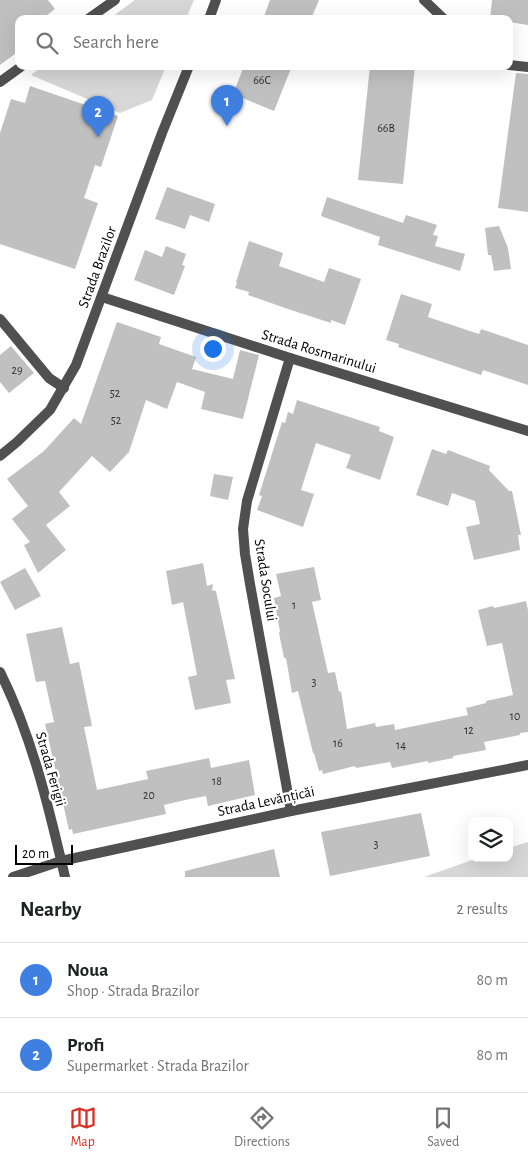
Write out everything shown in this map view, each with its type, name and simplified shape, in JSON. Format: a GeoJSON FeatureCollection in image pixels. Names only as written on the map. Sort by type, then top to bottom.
{"type":"FeatureCollection","features":[{"type":"Feature","properties":{"kind":"street"},"geometry":{"type":"LineString","coordinates":[[94,15],[115,0]]}},
{"type":"Feature","properties":{"kind":"street"},"geometry":{"type":"LineString","coordinates":[[210,15],[216,0]]}},
{"type":"Feature","properties":{"kind":"street"},"geometry":{"type":"LineString","coordinates":[[424,0],[440,15]]}},
{"type":"Feature","properties":{"kind":"street"},"geometry":{"type":"LineString","coordinates":[[513,65],[528,67]]}},
{"type":"Feature","properties":{"kind":"street"},"geometry":{"type":"LineString","coordinates":[[0,82],[16,70]]}},
{"type":"Feature","properties":{"kind":"street","name":"Strada Brazilor"},"geometry":{"type":"LineString","coordinates":[[0,456],[36,425],[50,410],[64,388],[86,343],[162,133],[187,70]]}},
{"type":"Feature","properties":{"kind":"street","name":"Strada Rosmarinului"},"geometry":{"type":"LineString","coordinates":[[102,297],[290,358],[528,431]]}},
{"type":"Feature","properties":{"kind":"street"},"geometry":{"type":"LineString","coordinates":[[0,319],[49,378],[64,388]]}},
{"type":"Feature","properties":{"kind":"street","name":"Strada Socului"},"geometry":{"type":"LineString","coordinates":[[290,358],[247,501],[244,529],[245,554],[250,584],[291,811]]}},
{"type":"Feature","properties":{"kind":"street","name":"Strada Ferigii"},"geometry":{"type":"LineString","coordinates":[[0,672],[9,689],[32,748],[65,877]]}},
{"type":"Feature","properties":{"kind":"street","name":"Strada Levănțicăi"},"geometry":{"type":"LineString","coordinates":[[13,877],[61,860],[291,811],[528,765]]}},
{"type":"Feature","properties":{"kind":"shaded area"},"geometry":{"type":"Polygon","coordinates":[[[135,0],[194,0],[188,15],[114,15],[135,0]]]}},
{"type":"Feature","properties":{"kind":"shaded area"},"geometry":{"type":"Polygon","coordinates":[[[38,70],[164,70],[152,100],[120,113],[31,75],[38,70]]]}},
{"type":"Feature","properties":{"kind":"shaded area"},"geometry":{"type":"Polygon","coordinates":[[[528,842],[528,877],[424,877],[468,862],[513,862],[513,847],[528,842]]]}},
{"type":"Feature","properties":{"kind":"building"},"geometry":{"type":"Polygon","coordinates":[[[0,0],[48,0],[55,9],[47,15],[15,15],[15,54],[0,65],[0,0]]]}},
{"type":"Feature","properties":{"kind":"building"},"geometry":{"type":"Polygon","coordinates":[[[270,0],[319,0],[313,15],[264,15],[270,0]]]}},
{"type":"Feature","properties":{"kind":"building"},"geometry":{"type":"Polygon","coordinates":[[[492,0],[528,0],[528,25],[513,23],[513,15],[490,15],[492,0]]]}},
{"type":"Feature","properties":{"kind":"building"},"geometry":{"type":"Polygon","coordinates":[[[242,70],[290,70],[274,111],[233,94],[242,70]]]}},
{"type":"Feature","properties":{"kind":"building"},"geometry":{"type":"Polygon","coordinates":[[[370,70],[415,70],[403,184],[358,180],[370,70]]]}},
{"type":"Feature","properties":{"kind":"building"},"geometry":{"type":"Polygon","coordinates":[[[516,73],[528,74],[528,212],[498,208],[516,73]]]}},
{"type":"Feature","properties":{"kind":"building"},"geometry":{"type":"Polygon","coordinates":[[[30,86],[118,116],[101,167],[95,165],[84,198],[98,203],[75,269],[0,244],[0,133],[11,99],[25,103],[30,86]]]}},
{"type":"Feature","properties":{"kind":"building"},"geometry":{"type":"Polygon","coordinates":[[[167,187],[215,204],[209,222],[190,215],[185,229],[155,219],[167,187]]]}},
{"type":"Feature","properties":{"kind":"building"},"geometry":{"type":"Polygon","coordinates":[[[327,197],[403,223],[406,215],[437,225],[433,235],[438,236],[435,246],[465,254],[460,271],[378,245],[380,237],[321,216],[327,197]]]}},
{"type":"Feature","properties":{"kind":"building"},"geometry":{"type":"Polygon","coordinates":[[[499,226],[508,248],[511,269],[494,271],[491,255],[488,255],[485,228],[499,226]]]}},
{"type":"Feature","properties":{"kind":"building"},"geometry":{"type":"Polygon","coordinates":[[[249,241],[283,253],[279,266],[324,282],[329,268],[361,279],[345,325],[331,320],[331,323],[288,309],[248,295],[249,292],[235,288],[249,241]]]}},
{"type":"Feature","properties":{"kind":"building"},"geometry":{"type":"Polygon","coordinates":[[[166,246],[186,254],[182,265],[185,266],[174,295],[134,280],[145,250],[162,257],[166,246]]]}},
{"type":"Feature","properties":{"kind":"building"},"geometry":{"type":"Polygon","coordinates":[[[401,294],[432,304],[428,317],[479,334],[481,329],[528,345],[528,385],[483,370],[481,375],[398,347],[399,344],[386,340],[401,294]]]}},
{"type":"Feature","properties":{"kind":"building"},"geometry":{"type":"Polygon","coordinates":[[[117,322],[161,337],[159,344],[196,357],[192,369],[233,379],[240,350],[259,355],[243,419],[201,409],[205,392],[177,382],[167,409],[146,400],[129,452],[110,472],[92,456],[59,492],[70,506],[46,525],[66,550],[38,573],[24,545],[30,542],[12,519],[28,506],[7,479],[44,451],[74,418],[81,424],[117,322]]]}},
{"type":"Feature","properties":{"kind":"building"},"geometry":{"type":"Polygon","coordinates":[[[11,346],[34,373],[9,393],[0,382],[0,355],[11,346]]]}},
{"type":"Feature","properties":{"kind":"building"},"geometry":{"type":"Polygon","coordinates":[[[297,400],[380,427],[379,431],[394,437],[380,480],[346,468],[351,455],[316,443],[301,490],[314,494],[303,527],[257,510],[262,496],[259,495],[282,422],[285,423],[288,412],[293,414],[297,400]]]}},
{"type":"Feature","properties":{"kind":"building"},"geometry":{"type":"Polygon","coordinates":[[[432,449],[446,454],[448,450],[490,466],[489,470],[509,491],[512,491],[521,535],[518,535],[520,550],[474,560],[466,527],[480,524],[475,501],[452,493],[448,506],[416,495],[432,449]]]}},
{"type":"Feature","properties":{"kind":"building"},"geometry":{"type":"Polygon","coordinates":[[[214,474],[233,477],[228,500],[210,496],[214,474]]]}},
{"type":"Feature","properties":{"kind":"building"},"geometry":{"type":"Polygon","coordinates":[[[203,563],[207,586],[213,584],[212,590],[216,591],[235,679],[226,680],[231,703],[195,710],[188,677],[197,675],[183,602],[172,605],[166,571],[203,563]]]}},
{"type":"Feature","properties":{"kind":"building"},"geometry":{"type":"Polygon","coordinates":[[[314,567],[321,600],[312,602],[328,673],[335,672],[339,692],[341,691],[347,729],[375,723],[376,727],[394,724],[395,730],[468,715],[466,708],[513,695],[502,643],[487,646],[478,610],[526,601],[528,610],[528,732],[484,742],[486,750],[428,763],[428,761],[392,768],[390,762],[356,768],[355,766],[323,774],[322,770],[319,771],[298,691],[292,693],[286,658],[284,658],[279,633],[274,598],[281,596],[276,574],[314,567]]]}},
{"type":"Feature","properties":{"kind":"building"},"geometry":{"type":"Polygon","coordinates":[[[25,568],[41,596],[15,610],[0,582],[25,568]]]}},
{"type":"Feature","properties":{"kind":"building"},"geometry":{"type":"Polygon","coordinates":[[[62,627],[70,664],[79,662],[92,726],[84,727],[97,790],[148,779],[146,771],[209,758],[211,768],[249,760],[255,795],[208,806],[206,796],[185,800],[164,805],[166,814],[73,834],[72,829],[69,830],[45,724],[54,722],[45,681],[36,682],[26,634],[62,627]]]}},
{"type":"Feature","properties":{"kind":"building"},"geometry":{"type":"Polygon","coordinates":[[[421,813],[430,856],[330,876],[321,832],[421,813]]]}},
{"type":"Feature","properties":{"kind":"building"},"geometry":{"type":"Polygon","coordinates":[[[274,849],[280,877],[185,877],[185,871],[274,849]]]}},
{"type":"Feature","properties":{"kind":"place","name":"Noua"},"geometry":{"type":"Point","coordinates":[227,126]}},
{"type":"Feature","properties":{"kind":"place","name":"Profi"},"geometry":{"type":"Point","coordinates":[98,137]}}]}
